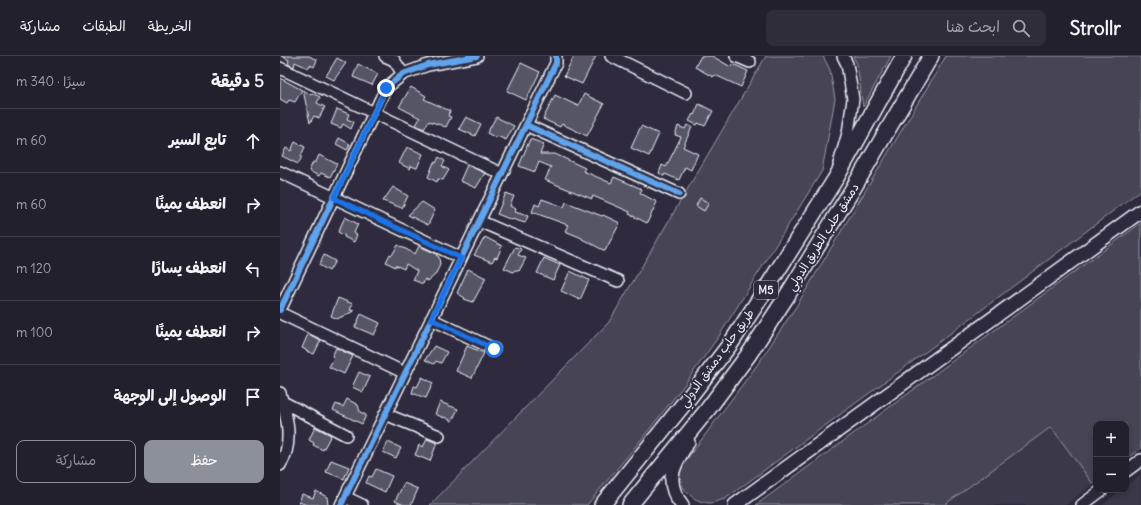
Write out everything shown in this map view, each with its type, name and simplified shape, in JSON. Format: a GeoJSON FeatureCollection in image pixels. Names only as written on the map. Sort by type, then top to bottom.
{"type":"FeatureCollection","features":[{"type":"Feature","properties":{"kind":"highway","name":"طريق حلب دمشق الدولي"},"geometry":{"type":"LineString","coordinates":[[602,505],[731,343],[836,178],[904,56]]}},
{"type":"Feature","properties":{"kind":"highway","name":"دمشق حلب الطريق الدولي"},"geometry":{"type":"LineString","coordinates":[[630,505],[708,409],[749,354],[785,299],[854,187],[931,56]]}},
{"type":"Feature","properties":{"kind":"main road"},"geometry":{"type":"LineString","coordinates":[[735,505],[1141,211]]}},
{"type":"Feature","properties":{"kind":"main road"},"geometry":{"type":"LineString","coordinates":[[682,505],[674,493],[672,486],[672,475],[675,463],[708,409]]}},
{"type":"Feature","properties":{"kind":"street"},"geometry":{"type":"LineString","coordinates":[[385,56],[394,60],[403,74]]}},
{"type":"Feature","properties":{"kind":"street"},"geometry":{"type":"LineString","coordinates":[[280,310],[386,88],[403,74],[428,64],[477,56]]}},
{"type":"Feature","properties":{"kind":"street"},"geometry":{"type":"LineString","coordinates":[[362,505],[343,501],[556,63],[556,56]]}},
{"type":"Feature","properties":{"kind":"street"},"geometry":{"type":"LineString","coordinates":[[610,56],[686,93]]}},
{"type":"Feature","properties":{"kind":"street"},"geometry":{"type":"LineString","coordinates":[[736,56],[750,62]]}},
{"type":"Feature","properties":{"kind":"street"},"geometry":{"type":"LineString","coordinates":[[836,178],[848,132],[853,99],[847,64],[843,56]]}},
{"type":"Feature","properties":{"kind":"street"},"geometry":{"type":"LineString","coordinates":[[280,68],[502,174]]}},
{"type":"Feature","properties":{"kind":"street"},"geometry":{"type":"LineString","coordinates":[[526,125],[680,194]]}},
{"type":"Feature","properties":{"kind":"street"},"geometry":{"type":"LineString","coordinates":[[280,172],[461,258]]}},
{"type":"Feature","properties":{"kind":"street"},"geometry":{"type":"LineString","coordinates":[[479,221],[618,281]]}},
{"type":"Feature","properties":{"kind":"street"},"geometry":{"type":"LineString","coordinates":[[280,314],[405,373]]}},
{"type":"Feature","properties":{"kind":"street"},"geometry":{"type":"LineString","coordinates":[[431,319],[494,349]]}},
{"type":"Feature","properties":{"kind":"street"},"geometry":{"type":"LineString","coordinates":[[281,397],[346,435]]}},
{"type":"Feature","properties":{"kind":"street"},"geometry":{"type":"LineString","coordinates":[[280,465],[284,460],[288,446],[288,427],[281,397]]}},
{"type":"Feature","properties":{"kind":"street"},"geometry":{"type":"LineString","coordinates":[[385,414],[439,436]]}},
{"type":"Feature","properties":{"kind":"street"},"geometry":{"type":"LineString","coordinates":[[1129,469],[1141,460]]}},
{"type":"Feature","properties":{"kind":"street"},"geometry":{"type":"LineString","coordinates":[[1082,505],[1098,493]]}},
{"type":"Feature","properties":{"kind":"shaded area"},"geometry":{"type":"Polygon","coordinates":[[[766,56],[823,56],[830,70],[835,99],[822,171],[719,336],[682,388],[587,505],[430,505],[609,322],[766,56]]]}},
{"type":"Feature","properties":{"kind":"shaded area"},"geometry":{"type":"Polygon","coordinates":[[[853,56],[891,56],[863,107],[857,64],[853,56]]]}},
{"type":"Feature","properties":{"kind":"shaded area"},"geometry":{"type":"Polygon","coordinates":[[[946,56],[1141,56],[1141,190],[935,345],[725,499],[713,503],[697,500],[686,492],[683,486],[680,474],[681,467],[760,361],[797,305],[946,56]]]}},
{"type":"Feature","properties":{"kind":"shaded area"},"geometry":{"type":"Polygon","coordinates":[[[1141,223],[1141,448],[1129,457],[1129,421],[1093,421],[1093,484],[1051,427],[944,505],[756,505],[1141,223]]]}},
{"type":"Feature","properties":{"kind":"shaded area"},"geometry":{"type":"Polygon","coordinates":[[[1051,427],[1093,484],[1066,505],[944,505],[1051,427]]]}},
{"type":"Feature","properties":{"kind":"shaded area"},"geometry":{"type":"Polygon","coordinates":[[[1141,475],[1141,505],[1102,505],[1117,493],[1129,493],[1129,484],[1141,475]]]}},
{"type":"Feature","properties":{"kind":"building"},"geometry":{"type":"Polygon","coordinates":[[[281,56],[309,56],[317,60],[314,67],[310,65],[308,68],[295,62],[294,67],[288,64],[289,60],[281,56]]]}},
{"type":"Feature","properties":{"kind":"building"},"geometry":{"type":"Polygon","coordinates":[[[574,56],[596,56],[582,84],[564,76],[574,56]]]}},
{"type":"Feature","properties":{"kind":"building"},"geometry":{"type":"Polygon","coordinates":[[[701,56],[712,56],[731,67],[733,64],[748,71],[741,87],[715,75],[713,77],[695,67],[701,56]]]}},
{"type":"Feature","properties":{"kind":"building"},"geometry":{"type":"Polygon","coordinates":[[[337,58],[346,63],[334,80],[326,76],[337,58]]]}},
{"type":"Feature","properties":{"kind":"building"},"geometry":{"type":"Polygon","coordinates":[[[521,63],[540,72],[526,100],[507,91],[521,63]]]}},
{"type":"Feature","properties":{"kind":"building"},"geometry":{"type":"Polygon","coordinates":[[[358,64],[378,74],[372,85],[353,77],[358,64]]]}},
{"type":"Feature","properties":{"kind":"building"},"geometry":{"type":"Polygon","coordinates":[[[280,78],[302,90],[295,102],[289,100],[287,103],[280,99],[280,78]]]}},
{"type":"Feature","properties":{"kind":"building"},"geometry":{"type":"Polygon","coordinates":[[[411,87],[426,96],[424,99],[450,111],[448,116],[451,117],[446,127],[429,121],[424,129],[416,125],[420,118],[399,107],[411,87]]]}},
{"type":"Feature","properties":{"kind":"building"},"geometry":{"type":"Polygon","coordinates":[[[303,90],[311,95],[312,93],[320,97],[317,103],[325,107],[319,118],[314,116],[310,123],[303,90]]]}},
{"type":"Feature","properties":{"kind":"building"},"geometry":{"type":"Polygon","coordinates":[[[584,94],[604,104],[587,136],[562,124],[560,127],[543,119],[555,95],[578,106],[584,94]]]}},
{"type":"Feature","properties":{"kind":"building"},"geometry":{"type":"Polygon","coordinates":[[[699,104],[713,111],[705,126],[698,123],[697,125],[689,121],[693,114],[694,115],[699,104]]]}},
{"type":"Feature","properties":{"kind":"building"},"geometry":{"type":"Polygon","coordinates":[[[337,109],[349,114],[347,119],[354,122],[351,129],[343,124],[341,128],[331,124],[337,109]]]}},
{"type":"Feature","properties":{"kind":"building"},"geometry":{"type":"Polygon","coordinates":[[[466,117],[481,124],[475,136],[459,129],[466,117]]]}},
{"type":"Feature","properties":{"kind":"building"},"geometry":{"type":"Polygon","coordinates":[[[496,117],[514,126],[506,140],[497,136],[496,138],[487,133],[496,117]]]}},
{"type":"Feature","properties":{"kind":"building"},"geometry":{"type":"Polygon","coordinates":[[[687,125],[692,127],[683,147],[698,154],[691,170],[685,167],[679,180],[665,174],[664,176],[659,173],[662,165],[666,167],[681,137],[675,135],[678,126],[685,129],[687,125]]]}},
{"type":"Feature","properties":{"kind":"building"},"geometry":{"type":"Polygon","coordinates":[[[641,126],[659,134],[649,156],[631,148],[641,126]]]}},
{"type":"Feature","properties":{"kind":"building"},"geometry":{"type":"Polygon","coordinates":[[[339,138],[350,144],[347,150],[336,144],[339,138]]]}},
{"type":"Feature","properties":{"kind":"building"},"geometry":{"type":"Polygon","coordinates":[[[530,139],[544,144],[540,154],[555,154],[585,168],[583,171],[611,183],[614,177],[642,189],[640,193],[657,202],[647,223],[629,214],[630,212],[593,196],[592,199],[545,180],[551,167],[539,162],[535,172],[519,166],[530,139]]]}},
{"type":"Feature","properties":{"kind":"building"},"geometry":{"type":"Polygon","coordinates":[[[295,142],[305,147],[298,164],[282,156],[286,148],[291,151],[295,142]]]}},
{"type":"Feature","properties":{"kind":"building"},"geometry":{"type":"Polygon","coordinates":[[[407,147],[423,154],[417,168],[411,166],[410,169],[399,163],[407,147]]]}},
{"type":"Feature","properties":{"kind":"building"},"geometry":{"type":"Polygon","coordinates":[[[319,155],[337,164],[330,177],[321,173],[319,176],[309,171],[313,162],[316,162],[319,155]]]}},
{"type":"Feature","properties":{"kind":"building"},"geometry":{"type":"Polygon","coordinates":[[[439,157],[445,161],[442,166],[449,170],[443,180],[438,179],[437,182],[428,177],[434,162],[436,163],[439,157]]]}},
{"type":"Feature","properties":{"kind":"building"},"geometry":{"type":"Polygon","coordinates":[[[467,165],[485,173],[476,188],[460,181],[467,165]]]}},
{"type":"Feature","properties":{"kind":"building"},"geometry":{"type":"Polygon","coordinates":[[[393,187],[408,196],[402,208],[383,201],[393,187]]]}},
{"type":"Feature","properties":{"kind":"building"},"geometry":{"type":"Polygon","coordinates":[[[506,193],[514,196],[510,206],[516,209],[515,212],[528,216],[525,223],[497,214],[506,193]]]}},
{"type":"Feature","properties":{"kind":"building"},"geometry":{"type":"Polygon","coordinates":[[[700,198],[709,203],[704,211],[696,206],[700,198]]]}},
{"type":"Feature","properties":{"kind":"building"},"geometry":{"type":"Polygon","coordinates":[[[542,199],[564,207],[566,202],[602,216],[603,215],[620,223],[605,251],[582,238],[565,231],[568,225],[532,212],[535,204],[539,206],[542,199]]]}},
{"type":"Feature","properties":{"kind":"building"},"geometry":{"type":"Polygon","coordinates":[[[422,202],[435,210],[428,225],[408,215],[422,202]]]}},
{"type":"Feature","properties":{"kind":"building"},"geometry":{"type":"Polygon","coordinates":[[[345,217],[358,224],[354,233],[357,235],[354,242],[338,232],[345,217]]]}},
{"type":"Feature","properties":{"kind":"building"},"geometry":{"type":"Polygon","coordinates":[[[485,237],[502,246],[497,258],[495,257],[492,262],[474,255],[485,237]]]}},
{"type":"Feature","properties":{"kind":"building"},"geometry":{"type":"Polygon","coordinates":[[[398,245],[415,254],[419,246],[437,254],[436,255],[439,257],[440,265],[435,275],[428,281],[425,279],[423,284],[413,280],[417,271],[406,264],[404,269],[395,265],[395,267],[386,262],[390,254],[392,255],[398,245]]]}},
{"type":"Feature","properties":{"kind":"building"},"geometry":{"type":"Polygon","coordinates":[[[515,247],[521,249],[518,255],[526,258],[519,271],[515,270],[513,272],[504,268],[515,247]]]}},
{"type":"Feature","properties":{"kind":"building"},"geometry":{"type":"Polygon","coordinates":[[[324,255],[335,261],[329,271],[319,265],[324,255]]]}},
{"type":"Feature","properties":{"kind":"building"},"geometry":{"type":"Polygon","coordinates":[[[544,258],[560,265],[553,280],[537,273],[544,258]]]}},
{"type":"Feature","properties":{"kind":"building"},"geometry":{"type":"Polygon","coordinates":[[[468,269],[486,278],[473,302],[464,299],[465,298],[457,293],[468,269]]]}},
{"type":"Feature","properties":{"kind":"building"},"geometry":{"type":"Polygon","coordinates":[[[570,271],[589,280],[580,300],[561,291],[570,271]]]}},
{"type":"Feature","properties":{"kind":"building"},"geometry":{"type":"Polygon","coordinates":[[[338,298],[353,304],[350,310],[354,311],[337,319],[331,316],[338,298]]]}},
{"type":"Feature","properties":{"kind":"building"},"geometry":{"type":"Polygon","coordinates":[[[361,314],[380,323],[374,335],[355,327],[361,314]]]}},
{"type":"Feature","properties":{"kind":"building"},"geometry":{"type":"Polygon","coordinates":[[[308,334],[321,340],[314,354],[302,348],[308,334]]]}},
{"type":"Feature","properties":{"kind":"building"},"geometry":{"type":"Polygon","coordinates":[[[434,346],[447,352],[441,363],[436,361],[434,364],[425,360],[434,346]]]}},
{"type":"Feature","properties":{"kind":"building"},"geometry":{"type":"Polygon","coordinates":[[[467,346],[484,353],[472,378],[456,371],[467,346]]]}},
{"type":"Feature","properties":{"kind":"building"},"geometry":{"type":"Polygon","coordinates":[[[336,348],[353,356],[344,374],[329,367],[334,358],[332,356],[336,348]]]}},
{"type":"Feature","properties":{"kind":"building"},"geometry":{"type":"Polygon","coordinates":[[[359,372],[370,377],[363,392],[352,387],[359,372]]]}},
{"type":"Feature","properties":{"kind":"building"},"geometry":{"type":"Polygon","coordinates":[[[422,377],[433,383],[426,398],[412,393],[414,386],[417,387],[422,377]]]}},
{"type":"Feature","properties":{"kind":"building"},"geometry":{"type":"Polygon","coordinates":[[[347,399],[358,405],[360,412],[366,415],[362,424],[333,410],[336,404],[343,407],[347,399]]]}},
{"type":"Feature","properties":{"kind":"building"},"geometry":{"type":"Polygon","coordinates":[[[440,402],[458,409],[452,421],[435,414],[440,402]]]}},
{"type":"Feature","properties":{"kind":"building"},"geometry":{"type":"Polygon","coordinates":[[[315,427],[331,435],[323,450],[313,445],[314,443],[309,440],[315,427]]]}},
{"type":"Feature","properties":{"kind":"building"},"geometry":{"type":"Polygon","coordinates":[[[427,439],[437,443],[430,461],[415,455],[419,445],[423,447],[427,439]]]}},
{"type":"Feature","properties":{"kind":"building"},"geometry":{"type":"Polygon","coordinates":[[[388,442],[401,448],[396,458],[383,452],[388,442]]]}},
{"type":"Feature","properties":{"kind":"building"},"geometry":{"type":"Polygon","coordinates":[[[331,460],[349,467],[344,479],[326,472],[331,460]]]}},
{"type":"Feature","properties":{"kind":"building"},"geometry":{"type":"Polygon","coordinates":[[[376,469],[392,476],[385,492],[366,483],[369,476],[372,477],[376,469]]]}},
{"type":"Feature","properties":{"kind":"building"},"geometry":{"type":"Polygon","coordinates":[[[404,483],[418,489],[411,505],[404,505],[395,501],[404,483]]]}},
{"type":"Feature","properties":{"kind":"building"},"geometry":{"type":"Polygon","coordinates":[[[316,491],[327,497],[328,505],[307,505],[299,502],[302,494],[313,498],[316,491]]]}},
{"type":"Feature","properties":{"kind":"cycle path"},"geometry":{"type":"LineString","coordinates":[[280,310],[386,88],[403,74],[428,65],[477,56]]}},
{"type":"Feature","properties":{"kind":"cycle path"},"geometry":{"type":"LineString","coordinates":[[341,505],[556,63],[556,56]]}},
{"type":"Feature","properties":{"kind":"cycle path"},"geometry":{"type":"LineString","coordinates":[[526,125],[679,194]]}},
{"type":"Feature","properties":{"kind":"route"},"geometry":{"type":"LineString","coordinates":[[386,88],[334,198],[461,258],[431,319],[494,349]]}}]}
